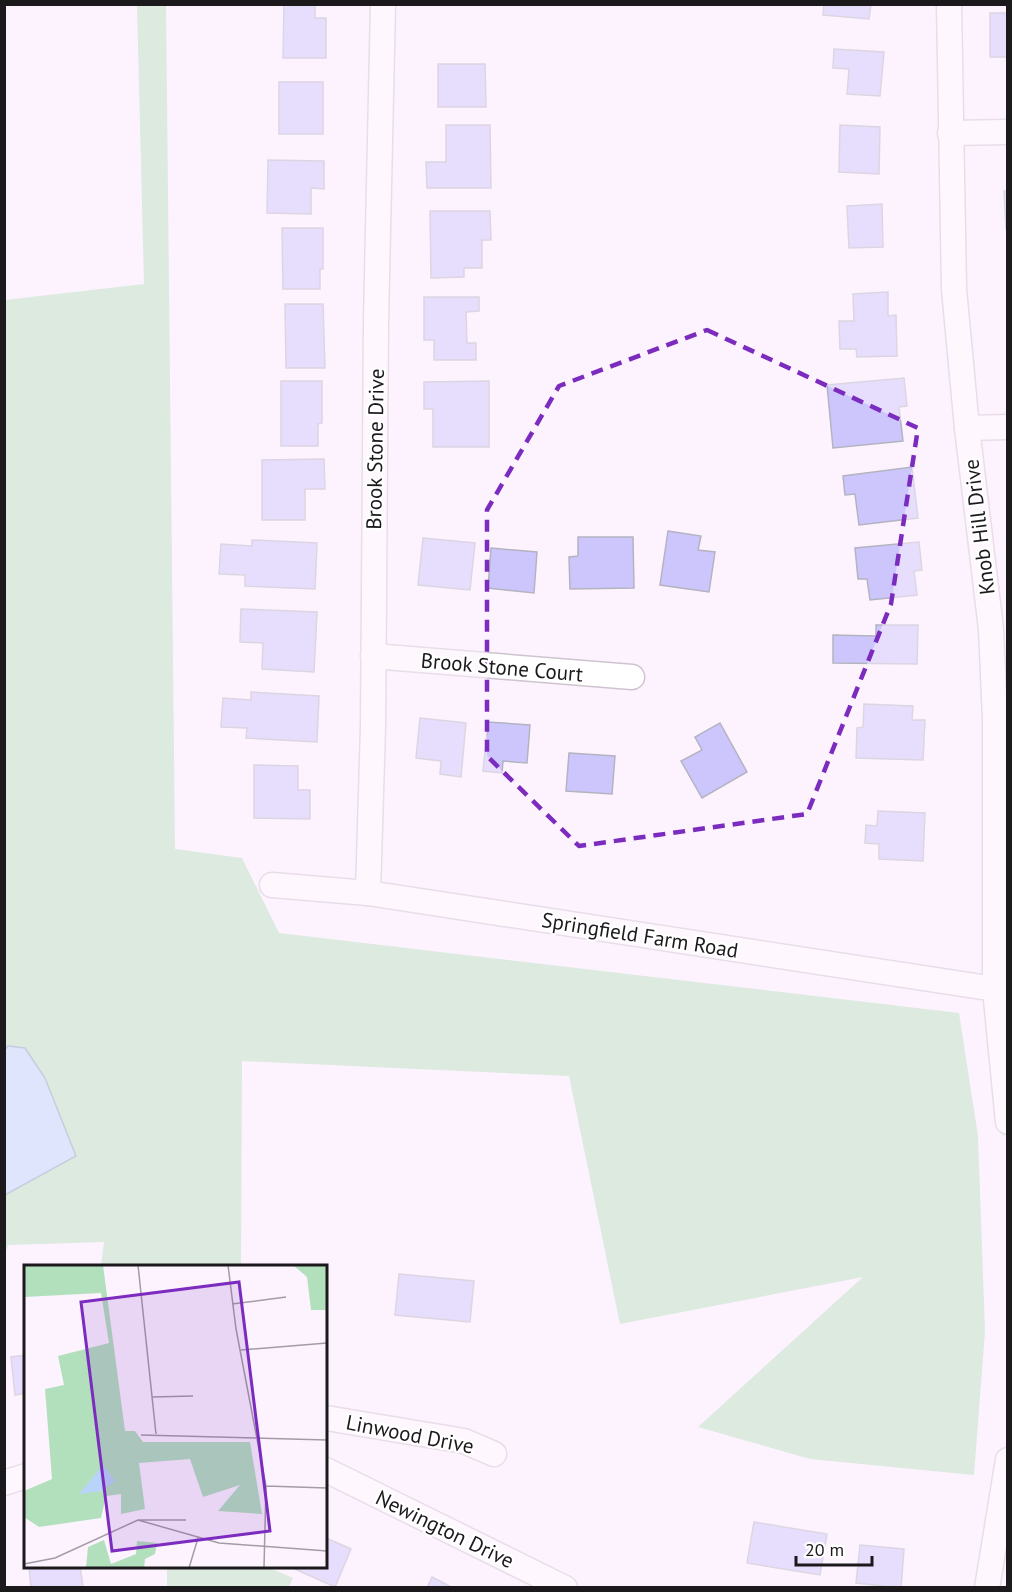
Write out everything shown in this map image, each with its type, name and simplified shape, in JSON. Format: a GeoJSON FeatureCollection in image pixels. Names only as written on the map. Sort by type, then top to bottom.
{"type":"FeatureCollection","features":[{"type":"Feature","properties":{"kind":"street","name":"Brook Stone Drive"},"geometry":{"type":"LineString","coordinates":[[368,893],[383,4]]}},
{"type":"Feature","properties":{"kind":"street","name":"Knob Hill Drive"},"geometry":{"type":"LineString","coordinates":[[949,4],[954,289],[991,629],[1008,1122]]}},
{"type":"Feature","properties":{"kind":"street"},"geometry":{"type":"LineString","coordinates":[[950,133],[1008,132]]}},
{"type":"Feature","properties":{"kind":"street"},"geometry":{"type":"LineString","coordinates":[[968,428],[1008,427]]}},
{"type":"Feature","properties":{"kind":"street","name":"Brook Stone Court"},"geometry":{"type":"LineString","coordinates":[[373,656],[632,677]]}},
{"type":"Feature","properties":{"kind":"street","name":"Springfield Farm Road"},"geometry":{"type":"LineString","coordinates":[[272,885],[368,893],[1002,989]]}},
{"type":"Feature","properties":{"kind":"street","name":"Linwood Drive"},"geometry":{"type":"LineString","coordinates":[[327,1418],[464,1441],[494,1454]]}},
{"type":"Feature","properties":{"kind":"street"},"geometry":{"type":"LineString","coordinates":[[987,1587],[1008,1460]]}},
{"type":"Feature","properties":{"kind":"street","name":"Newington Drive"},"geometry":{"type":"LineString","coordinates":[[327,1470],[558,1586]]}},
{"type":"Feature","properties":{"kind":"street"},"geometry":{"type":"LineString","coordinates":[[4,1483],[24,1477]]}},
{"type":"Feature","properties":{"kind":"highlighted area"},"geometry":{"type":"Polygon","coordinates":[[[707,330],[918,428],[891,604],[807,814],[579,846],[487,756],[487,510],[559,386],[707,330]]]}},
{"type":"Feature","properties":{"kind":"green space"},"geometry":{"type":"Polygon","coordinates":[[[137,5],[166,5],[175,849],[242,858],[279,933],[959,1013],[978,1136],[985,1331],[974,1475],[810,1459],[698,1427],[863,1277],[620,1324],[569,1076],[242,1061],[241,1265],[101,1265],[104,1242],[8,1245],[5,1255],[5,300],[144,284],[137,5]]]}},
{"type":"Feature","properties":{"kind":"green space"},"geometry":{"type":"Polygon","coordinates":[[[167,1568],[269,1568],[293,1578],[289,1587],[167,1587],[167,1568]]]}},
{"type":"Feature","properties":{"kind":"water"},"geometry":{"type":"Polygon","coordinates":[[[8,1046],[25,1048],[45,1078],[76,1156],[5,1195],[4,1051],[8,1046]]]}},
{"type":"Feature","properties":{"kind":"building"},"geometry":{"type":"Polygon","coordinates":[[[284,4],[315,4],[315,18],[326,18],[326,58],[283,58],[284,4]]]}},
{"type":"Feature","properties":{"kind":"building"},"geometry":{"type":"Polygon","coordinates":[[[824,4],[871,4],[869,19],[823,15],[824,4]]]}},
{"type":"Feature","properties":{"kind":"building"},"geometry":{"type":"Polygon","coordinates":[[[990,13],[1008,13],[1008,57],[990,57],[990,13]]]}},
{"type":"Feature","properties":{"kind":"building"},"geometry":{"type":"Polygon","coordinates":[[[834,49],[884,52],[880,96],[847,94],[849,69],[833,68],[834,49]]]}},
{"type":"Feature","properties":{"kind":"building"},"geometry":{"type":"Polygon","coordinates":[[[438,64],[485,64],[486,107],[438,107],[438,64]]]}},
{"type":"Feature","properties":{"kind":"building"},"geometry":{"type":"Polygon","coordinates":[[[279,82],[323,82],[323,134],[279,134],[279,82]]]}},
{"type":"Feature","properties":{"kind":"building"},"geometry":{"type":"Polygon","coordinates":[[[446,125],[490,125],[491,188],[427,188],[426,162],[446,162],[446,125]]]}},
{"type":"Feature","properties":{"kind":"building"},"geometry":{"type":"Polygon","coordinates":[[[840,125],[880,127],[879,174],[839,172],[840,125]]]}},
{"type":"Feature","properties":{"kind":"building"},"geometry":{"type":"Polygon","coordinates":[[[268,160],[324,161],[324,189],[311,188],[311,214],[267,213],[268,160]]]}},
{"type":"Feature","properties":{"kind":"building"},"geometry":{"type":"Polygon","coordinates":[[[1004,191],[1008,191],[1008,229],[1006,229],[1004,191]]]}},
{"type":"Feature","properties":{"kind":"building"},"geometry":{"type":"Polygon","coordinates":[[[882,204],[883,247],[849,248],[847,206],[882,204]]]}},
{"type":"Feature","properties":{"kind":"building"},"geometry":{"type":"Polygon","coordinates":[[[430,211],[490,211],[491,240],[482,240],[482,268],[464,268],[464,277],[431,278],[430,211]]]}},
{"type":"Feature","properties":{"kind":"building"},"geometry":{"type":"Polygon","coordinates":[[[282,228],[323,228],[323,269],[320,269],[320,289],[283,289],[282,228]]]}},
{"type":"Feature","properties":{"kind":"building"},"geometry":{"type":"Polygon","coordinates":[[[888,292],[888,316],[896,315],[897,356],[857,357],[856,349],[840,349],[839,321],[854,321],[853,294],[888,292]]]}},
{"type":"Feature","properties":{"kind":"building"},"geometry":{"type":"Polygon","coordinates":[[[424,297],[479,297],[479,311],[466,312],[467,343],[476,343],[476,360],[434,360],[434,340],[424,340],[424,297]]]}},
{"type":"Feature","properties":{"kind":"building"},"geometry":{"type":"Polygon","coordinates":[[[285,304],[323,304],[325,368],[286,368],[285,304]]]}},
{"type":"Feature","properties":{"kind":"building"},"geometry":{"type":"Polygon","coordinates":[[[904,378],[907,406],[899,407],[903,441],[833,448],[827,385],[904,378]]]}},
{"type":"Feature","properties":{"kind":"building"},"geometry":{"type":"Polygon","coordinates":[[[281,381],[322,381],[322,423],[318,424],[318,446],[281,446],[281,381]]]}},
{"type":"Feature","properties":{"kind":"building"},"geometry":{"type":"Polygon","coordinates":[[[489,381],[489,447],[433,447],[433,409],[424,409],[424,382],[489,381]]]}},
{"type":"Feature","properties":{"kind":"building"},"geometry":{"type":"Polygon","coordinates":[[[324,459],[325,489],[305,489],[305,520],[262,520],[262,460],[324,459]]]}},
{"type":"Feature","properties":{"kind":"building"},"geometry":{"type":"Polygon","coordinates":[[[912,467],[918,518],[859,525],[855,494],[845,495],[843,476],[912,467]]]}},
{"type":"Feature","properties":{"kind":"building"},"geometry":{"type":"Polygon","coordinates":[[[668,531],[701,536],[698,550],[715,552],[709,592],[660,585],[668,531]]]}},
{"type":"Feature","properties":{"kind":"building"},"geometry":{"type":"Polygon","coordinates":[[[578,537],[633,537],[634,588],[570,589],[569,557],[578,556],[578,537]]]}},
{"type":"Feature","properties":{"kind":"building"},"geometry":{"type":"Polygon","coordinates":[[[423,538],[475,543],[470,590],[418,585],[423,538]]]}},
{"type":"Feature","properties":{"kind":"building"},"geometry":{"type":"Polygon","coordinates":[[[252,540],[317,543],[315,589],[245,586],[245,575],[219,574],[221,544],[252,546],[252,540]]]}},
{"type":"Feature","properties":{"kind":"building"},"geometry":{"type":"Polygon","coordinates":[[[919,542],[922,570],[914,571],[917,595],[870,600],[867,579],[858,579],[855,548],[919,542]]]}},
{"type":"Feature","properties":{"kind":"building"},"geometry":{"type":"Polygon","coordinates":[[[491,548],[537,552],[534,593],[488,588],[491,548]]]}},
{"type":"Feature","properties":{"kind":"building"},"geometry":{"type":"Polygon","coordinates":[[[241,609],[317,612],[314,672],[262,669],[263,643],[240,642],[241,609]]]}},
{"type":"Feature","properties":{"kind":"building"},"geometry":{"type":"Polygon","coordinates":[[[876,625],[918,625],[917,664],[833,663],[833,635],[876,636],[876,625]]]}},
{"type":"Feature","properties":{"kind":"building"},"geometry":{"type":"Polygon","coordinates":[[[251,692],[319,696],[317,742],[246,738],[247,728],[221,727],[223,698],[251,700],[251,692]]]}},
{"type":"Feature","properties":{"kind":"building"},"geometry":{"type":"Polygon","coordinates":[[[864,704],[913,706],[912,720],[925,720],[923,760],[856,758],[857,728],[863,727],[864,704]]]}},
{"type":"Feature","properties":{"kind":"building"},"geometry":{"type":"Polygon","coordinates":[[[420,718],[466,723],[461,777],[440,774],[441,761],[416,758],[420,718]]]}},
{"type":"Feature","properties":{"kind":"building"},"geometry":{"type":"Polygon","coordinates":[[[488,722],[530,725],[527,763],[503,761],[502,773],[483,771],[488,722]]]}},
{"type":"Feature","properties":{"kind":"building"},"geometry":{"type":"Polygon","coordinates":[[[720,723],[747,772],[702,798],[681,761],[702,750],[695,737],[720,723]]]}},
{"type":"Feature","properties":{"kind":"building"},"geometry":{"type":"Polygon","coordinates":[[[569,753],[615,756],[612,794],[566,791],[569,753]]]}},
{"type":"Feature","properties":{"kind":"building"},"geometry":{"type":"Polygon","coordinates":[[[254,765],[298,766],[298,790],[310,790],[310,819],[254,818],[254,765]]]}},
{"type":"Feature","properties":{"kind":"building"},"geometry":{"type":"Polygon","coordinates":[[[878,811],[925,813],[923,861],[879,859],[879,844],[865,843],[866,825],[877,826],[878,811]]]}},
{"type":"Feature","properties":{"kind":"building"},"geometry":{"type":"Polygon","coordinates":[[[399,1274],[474,1281],[470,1322],[395,1315],[399,1274]]]}},
{"type":"Feature","properties":{"kind":"building"},"geometry":{"type":"Polygon","coordinates":[[[24,1355],[24,1393],[15,1395],[11,1357],[24,1355]]]}},
{"type":"Feature","properties":{"kind":"building"},"geometry":{"type":"Polygon","coordinates":[[[754,1522],[827,1534],[820,1575],[747,1563],[754,1522]]]}},
{"type":"Feature","properties":{"kind":"building"},"geometry":{"type":"Polygon","coordinates":[[[327,1538],[351,1549],[335,1587],[295,1569],[327,1568],[327,1538]]]}},
{"type":"Feature","properties":{"kind":"building"},"geometry":{"type":"Polygon","coordinates":[[[860,1545],[904,1549],[901,1588],[856,1583],[860,1545]]]}},
{"type":"Feature","properties":{"kind":"building"},"geometry":{"type":"Polygon","coordinates":[[[29,1568],[80,1568],[83,1587],[31,1588],[29,1568]]]}},
{"type":"Feature","properties":{"kind":"building"},"geometry":{"type":"Polygon","coordinates":[[[432,1577],[453,1588],[427,1588],[432,1577]]]}}]}
